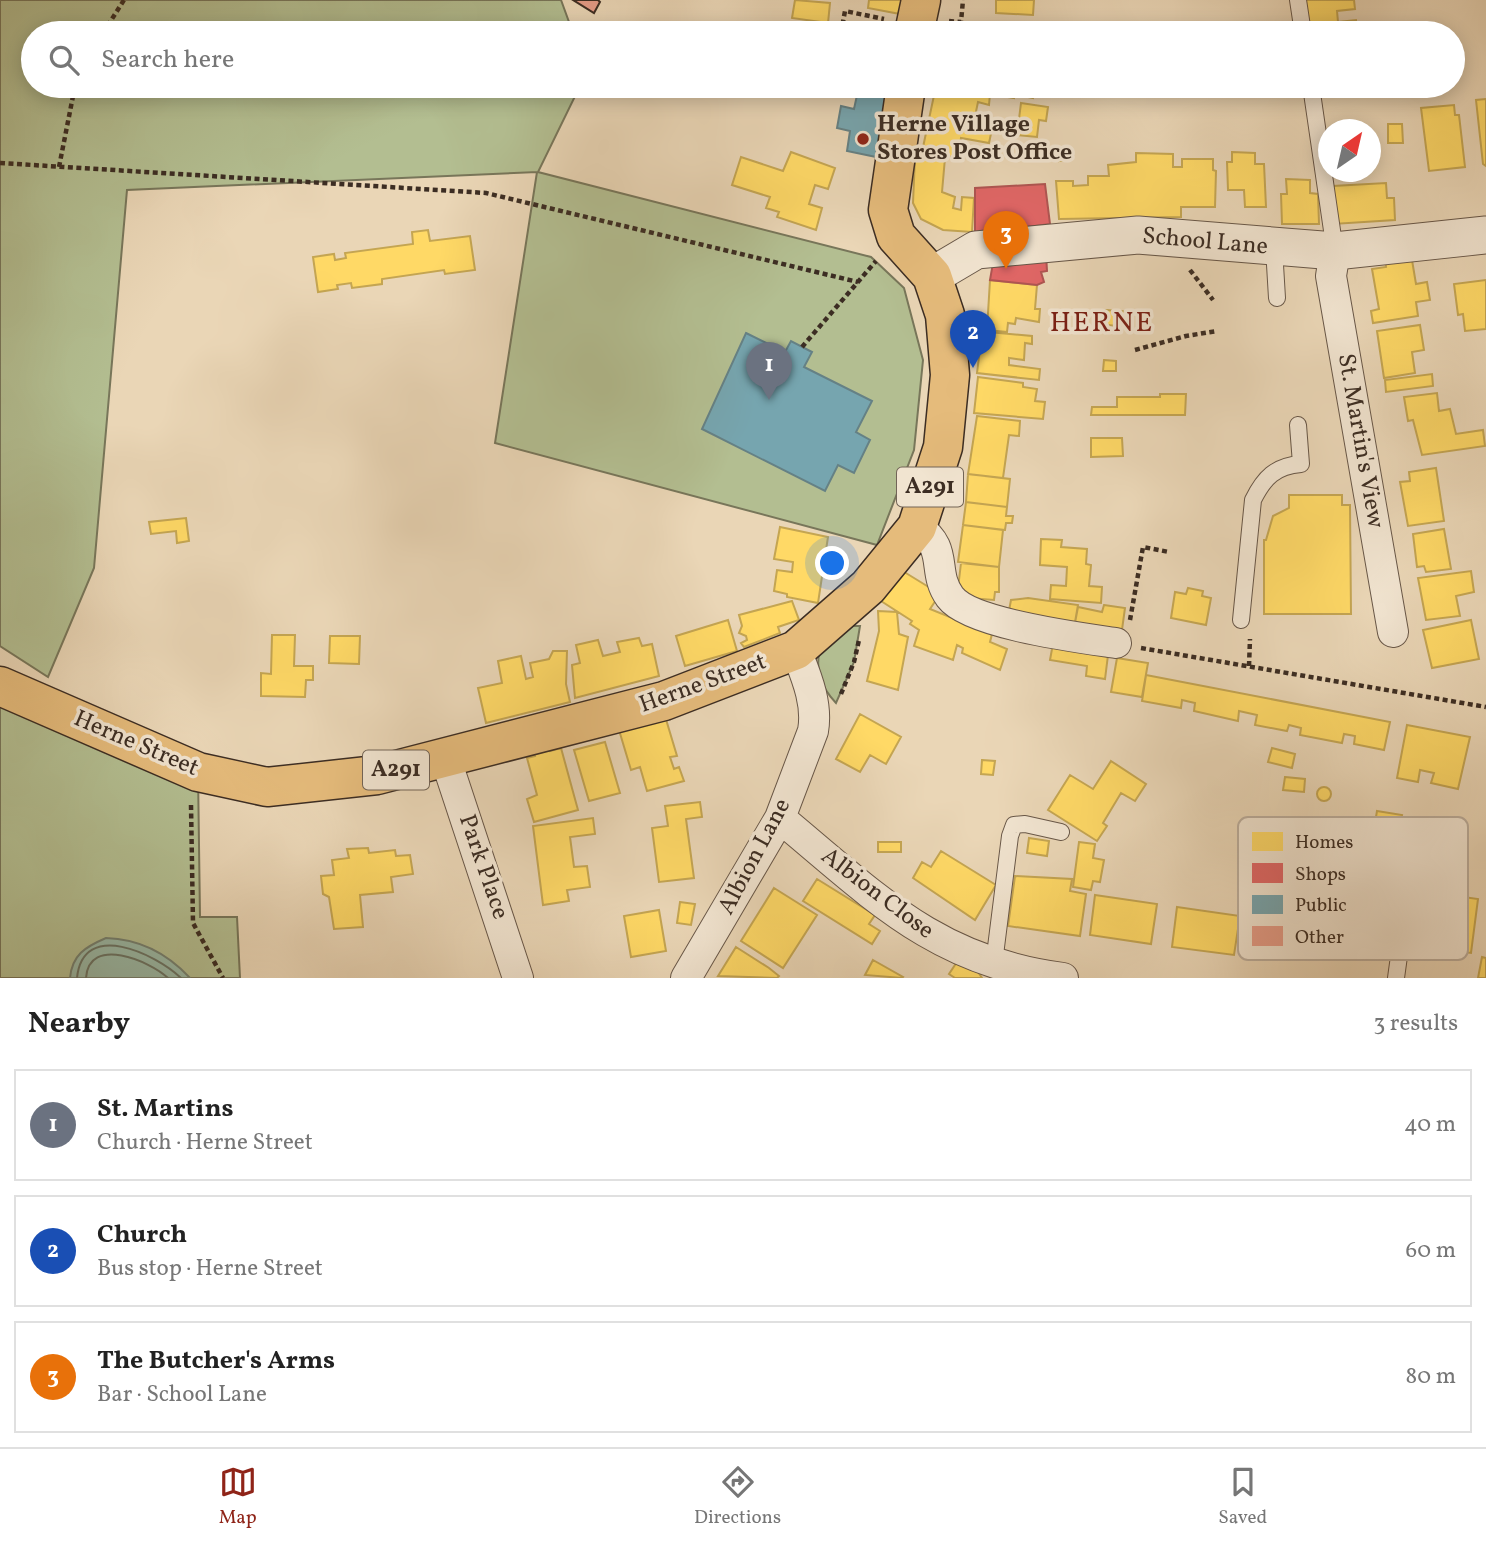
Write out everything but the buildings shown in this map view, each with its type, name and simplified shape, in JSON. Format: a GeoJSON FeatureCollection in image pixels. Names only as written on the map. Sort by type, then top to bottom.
{"type":"FeatureCollection","features":[{"type":"Feature","properties":{"kind":"main road","name":"Herne Street"},"geometry":{"type":"LineString","coordinates":[[0,685],[191,769],[267,787],[377,775],[664,701],[796,650],[854,597],[869,587],[917,527],[943,447],[950,375],[945,316],[932,276],[897,236],[888,210],[904,98]]}},
{"type":"Feature","properties":{"kind":"street","name":"School Lane"},"geometry":{"type":"LineString","coordinates":[[932,276],[976,250],[1138,234],[1274,248],[1335,251],[1486,234]]}},
{"type":"Feature","properties":{"kind":"street","name":"St. Martin's View"},"geometry":{"type":"LineString","coordinates":[[1335,251],[1331,276],[1393,632]]}},
{"type":"Feature","properties":{"kind":"street"},"geometry":{"type":"LineString","coordinates":[[917,527],[932,537],[939,552],[943,583],[951,599],[971,610],[1018,627],[1121,644]]}},
{"type":"Feature","properties":{"kind":"street","name":"Albion Lane"},"geometry":{"type":"LineString","coordinates":[[686,978],[780,818],[813,731],[815,718],[809,684],[796,650]]}},
{"type":"Feature","properties":{"kind":"street","name":"Park Place"},"geometry":{"type":"LineString","coordinates":[[445,757],[518,978]]}},
{"type":"Feature","properties":{"kind":"street","name":"Albion Close"},"geometry":{"type":"LineString","coordinates":[[780,818],[906,922],[951,948],[994,963],[1063,978]]}},
{"type":"Feature","properties":{"kind":"lane"},"geometry":{"type":"LineString","coordinates":[[1298,0],[1301,21]]}},
{"type":"Feature","properties":{"kind":"lane"},"geometry":{"type":"LineString","coordinates":[[1313,98],[1335,251]]}},
{"type":"Feature","properties":{"kind":"lane"},"geometry":{"type":"LineString","coordinates":[[1274,248],[1277,298]]}},
{"type":"Feature","properties":{"kind":"lane"},"geometry":{"type":"LineString","coordinates":[[1241,620],[1253,500],[1262,483],[1274,471],[1301,464],[1298,425]]}},
{"type":"Feature","properties":{"kind":"lane"},"geometry":{"type":"LineString","coordinates":[[994,963],[1010,836],[1014,825],[1025,824],[1061,832]]}},
{"type":"Feature","properties":{"kind":"lane"},"geometry":{"type":"LineString","coordinates":[[1396,978],[1399,960]]}},
{"type":"Feature","properties":{"kind":"path"},"geometry":{"type":"LineString","coordinates":[[111,21],[124,0]]}},
{"type":"Feature","properties":{"kind":"path"},"geometry":{"type":"LineString","coordinates":[[843,21],[845,11],[917,19]]}},
{"type":"Feature","properties":{"kind":"path"},"geometry":{"type":"LineString","coordinates":[[60,167],[73,98]]}},
{"type":"Feature","properties":{"kind":"path"},"geometry":{"type":"LineString","coordinates":[[0,163],[486,193],[858,282]]}},
{"type":"Feature","properties":{"kind":"path"},"geometry":{"type":"LineString","coordinates":[[802,347],[883,253]]}},
{"type":"Feature","properties":{"kind":"path"},"geometry":{"type":"LineString","coordinates":[[1135,350],[1186,336],[1217,331]]}},
{"type":"Feature","properties":{"kind":"path"},"geometry":{"type":"LineString","coordinates":[[1169,552],[1143,547],[1121,644],[1486,707]]}},
{"type":"Feature","properties":{"kind":"path"},"geometry":{"type":"LineString","coordinates":[[813,731],[839,699],[854,662],[860,622],[854,597]]}},
{"type":"Feature","properties":{"kind":"path"},"geometry":{"type":"LineString","coordinates":[[191,769],[193,923],[223,978]]}},
{"type":"Feature","properties":{"kind":"shaded area"},"geometry":{"type":"Polygon","coordinates":[[[0,0],[561,0],[569,21],[21,21],[21,98],[574,98],[538,172],[871,257],[904,288],[923,360],[914,450],[877,545],[495,443],[537,172],[127,190],[94,568],[48,677],[0,646],[0,0]]]}},
{"type":"Feature","properties":{"kind":"shaded area"},"geometry":{"type":"Polygon","coordinates":[[[853,626],[860,626],[854,662],[836,703],[820,677],[820,648],[853,626]]]}},
{"type":"Feature","properties":{"kind":"shaded area"},"geometry":{"type":"Polygon","coordinates":[[[0,686],[198,772],[200,917],[237,917],[240,978],[0,978],[0,686]]]}},
{"type":"Feature","properties":{"kind":"water"},"geometry":{"type":"Polygon","coordinates":[[[106,938],[130,941],[152,949],[172,961],[190,978],[70,978],[74,963],[81,953],[106,938]]]}},
{"type":"Feature","properties":{"kind":"place","name":"Herne Village Stores Post Office"},"geometry":{"type":"Point","coordinates":[863,139]}},
{"type":"Feature","properties":{"kind":"place","name":"The Butcher's Arms"},"geometry":{"type":"Point","coordinates":[1006,269]}},
{"type":"Feature","properties":{"kind":"place","name":"Church"},"geometry":{"type":"Point","coordinates":[973,368]}},
{"type":"Feature","properties":{"kind":"place","name":"St. Martins"},"geometry":{"type":"Point","coordinates":[769,400]}},
{"type":"Feature","properties":{"kind":"district","name":"HERNE"},"geometry":{"type":"Point","coordinates":[1102,323]}}]}
